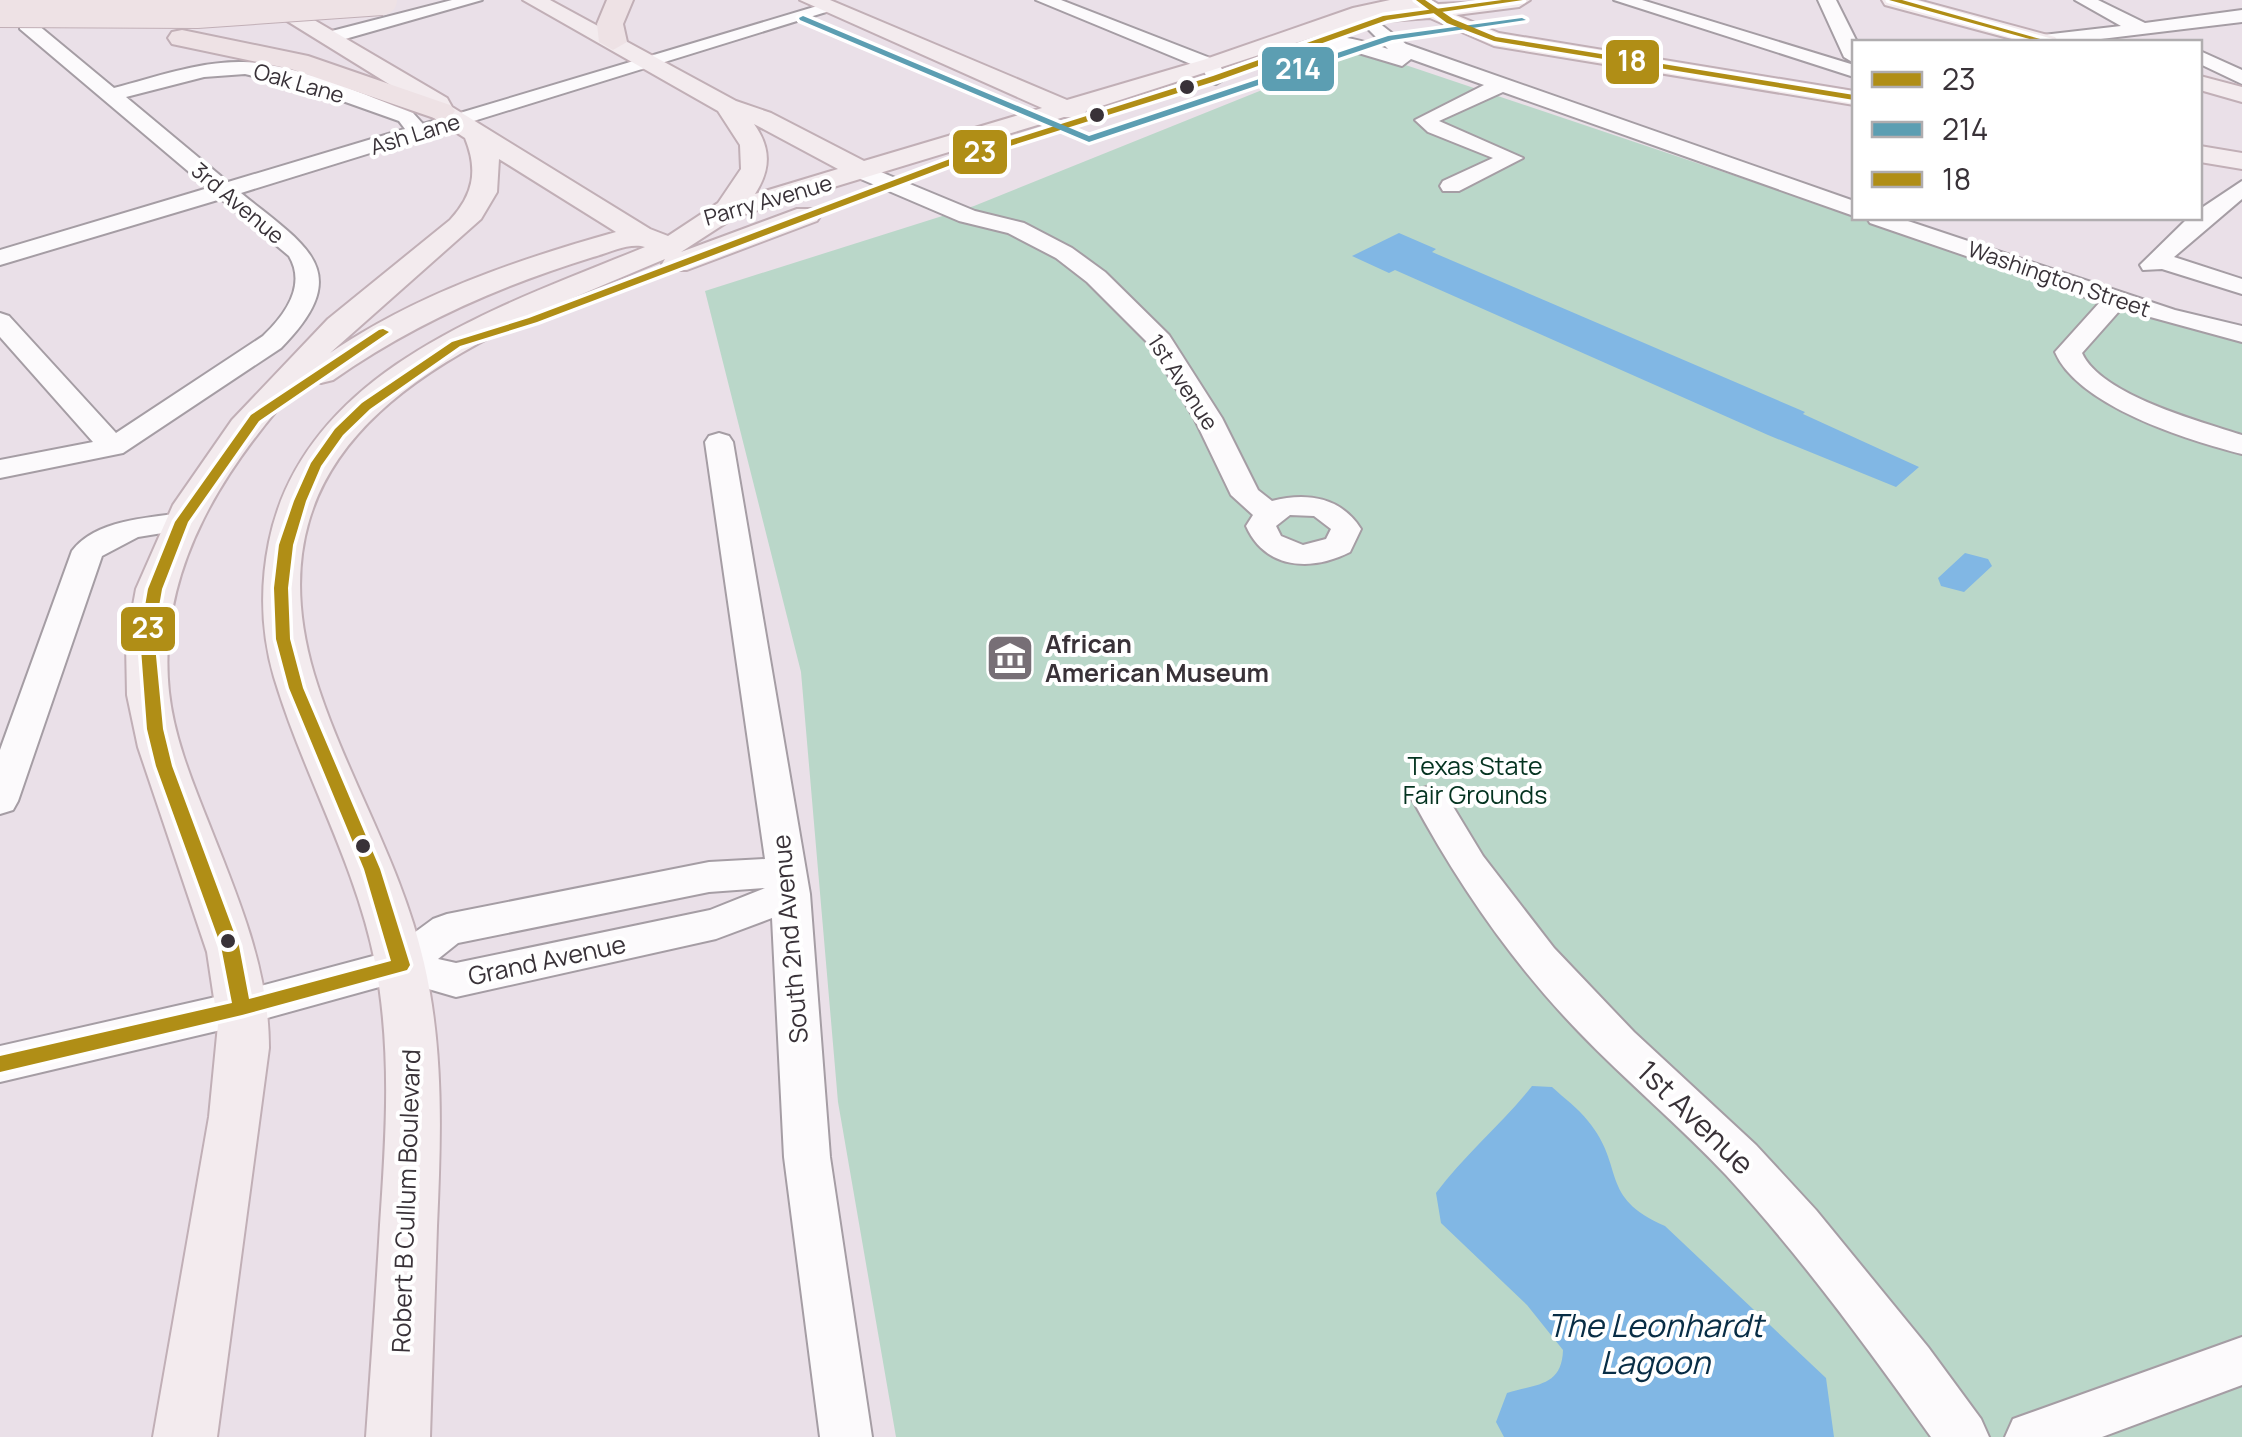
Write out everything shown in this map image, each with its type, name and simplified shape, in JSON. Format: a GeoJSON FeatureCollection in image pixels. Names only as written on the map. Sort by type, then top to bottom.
{"type":"FeatureCollection","features":[{"type":"Feature","properties":{"kind":"highway"},"geometry":{"type":"LineString","coordinates":[[0,2],[260,0]]}},
{"type":"Feature","properties":{"kind":"highway"},"geometry":{"type":"LineString","coordinates":[[0,2],[149,7],[316,0]]}},
{"type":"Feature","properties":{"kind":"highway"},"geometry":{"type":"LineString","coordinates":[[0,12],[182,13],[382,0]]}},
{"type":"Feature","properties":{"kind":"highway"},"geometry":{"type":"LineString","coordinates":[[613,42],[610,24],[620,0]]}},
{"type":"Feature","properties":{"kind":"highway"},"geometry":{"type":"LineString","coordinates":[[0,23],[182,38],[298,62],[372,87],[458,123]]}},
{"type":"Feature","properties":{"kind":"main road"},"geometry":{"type":"LineString","coordinates":[[185,1437],[236,1115],[242,1008],[230,946],[154,729],[147,636],[155,590],[182,522],[238,438],[308,356],[476,206],[488,167],[458,123],[438,103],[363,55],[260,0]]}},
{"type":"Feature","properties":{"kind":"main road","name":"1st Avenue"},"geometry":{"type":"LineString","coordinates":[[534,0],[727,106],[762,118],[879,181]]}},
{"type":"Feature","properties":{"kind":"main road","name":"Parry Avenue"},"geometry":{"type":"LineString","coordinates":[[1214,71],[1361,13],[1424,3],[1519,0]]}},
{"type":"Feature","properties":{"kind":"main road"},"geometry":{"type":"LineString","coordinates":[[1892,0],[2038,40]]}},
{"type":"Feature","properties":{"kind":"main road"},"geometry":{"type":"LineString","coordinates":[[1424,3],[1494,39]]}},
{"type":"Feature","properties":{"kind":"main road","name":"Parry Avenue"},"geometry":{"type":"LineString","coordinates":[[456,344],[533,320],[743,239],[879,181],[1076,114],[1314,43],[1424,3]]}},
{"type":"Feature","properties":{"kind":"main road"},"geometry":{"type":"LineString","coordinates":[[820,4],[1076,114]]}},
{"type":"Feature","properties":{"kind":"main road"},"geometry":{"type":"LineString","coordinates":[[1370,22],[1418,24],[1852,98]]}},
{"type":"Feature","properties":{"kind":"main road"},"geometry":{"type":"LineString","coordinates":[[363,55],[376,72],[372,87]]}},
{"type":"Feature","properties":{"kind":"main road"},"geometry":{"type":"LineString","coordinates":[[2202,85],[2242,95]]}},
{"type":"Feature","properties":{"kind":"main road","name":"Robert B Cullum Boulevard"},"geometry":{"type":"LineString","coordinates":[[398,1437],[414,1120],[413,1057],[401,965],[372,869],[296,688],[283,639],[281,588],[286,545],[314,466],[380,394],[456,344],[516,312],[671,244],[726,212],[753,174],[757,160],[755,143],[727,106]]}},
{"type":"Feature","properties":{"kind":"main road"},"geometry":{"type":"LineString","coordinates":[[458,123],[509,150],[640,235],[671,244],[743,239]]}},
{"type":"Feature","properties":{"kind":"main road"},"geometry":{"type":"LineString","coordinates":[[2202,154],[2242,161]]}},
{"type":"Feature","properties":{"kind":"main road","name":"Parry Avenue"},"geometry":{"type":"LineString","coordinates":[[255,418],[364,342],[432,306],[513,272],[726,212],[879,181]]}},
{"type":"Feature","properties":{"kind":"street","name":"3rd Avenue"},"geometry":{"type":"LineString","coordinates":[[52,0],[27,26],[298,252],[309,278],[301,308],[272,342],[113,447]]}},
{"type":"Feature","properties":{"kind":"street"},"geometry":{"type":"LineString","coordinates":[[331,38],[473,0]]}},
{"type":"Feature","properties":{"kind":"street"},"geometry":{"type":"LineString","coordinates":[[1045,0],[1214,71]]}},
{"type":"Feature","properties":{"kind":"street"},"geometry":{"type":"LineString","coordinates":[[1623,0],[1852,70]]}},
{"type":"Feature","properties":{"kind":"street"},"geometry":{"type":"LineString","coordinates":[[1827,0],[1852,53]]}},
{"type":"Feature","properties":{"kind":"street"},"geometry":{"type":"LineString","coordinates":[[2084,0],[2165,40]]}},
{"type":"Feature","properties":{"kind":"street","name":"Ash Lane"},"geometry":{"type":"LineString","coordinates":[[0,258],[458,123],[820,4]]}},
{"type":"Feature","properties":{"kind":"street"},"geometry":{"type":"LineString","coordinates":[[2059,40],[2242,16]]}},
{"type":"Feature","properties":{"kind":"street"},"geometry":{"type":"LineString","coordinates":[[1370,22],[1392,44],[1584,124],[1617,128],[1852,208]]}},
{"type":"Feature","properties":{"kind":"street"},"geometry":{"type":"LineString","coordinates":[[1314,43],[1363,48],[1496,87]]}},
{"type":"Feature","properties":{"kind":"street"},"geometry":{"type":"LineString","coordinates":[[2202,59],[2242,78]]}},
{"type":"Feature","properties":{"kind":"street","name":"Oak Lane"},"geometry":{"type":"LineString","coordinates":[[111,96],[203,71],[245,68],[314,84],[406,117],[418,133]]}},
{"type":"Feature","properties":{"kind":"street"},"geometry":{"type":"LineString","coordinates":[[1451,186],[1512,158],[1435,128],[1425,120],[1496,87]]}},
{"type":"Feature","properties":{"kind":"street","name":"1st Avenue"},"geometry":{"type":"LineString","coordinates":[[879,181],[934,216],[1026,235],[1080,263],[1143,321],[1208,418],[1246,494],[1269,513]]}},
{"type":"Feature","properties":{"kind":"street"},"geometry":{"type":"LineString","coordinates":[[2242,188],[2155,262],[2242,288]]}},
{"type":"Feature","properties":{"kind":"street","name":"Washington Street"},"geometry":{"type":"LineString","coordinates":[[1884,220],[2116,299],[2242,334]]}},
{"type":"Feature","properties":{"kind":"street"},"geometry":{"type":"LineString","coordinates":[[2116,299],[2068,352],[2068,362],[2076,372],[2114,396],[2242,445]]}},
{"type":"Feature","properties":{"kind":"street"},"geometry":{"type":"LineString","coordinates":[[0,322],[113,447]]}},
{"type":"Feature","properties":{"kind":"street","name":"South 2nd Avenue"},"geometry":{"type":"LineString","coordinates":[[719,442],[788,883],[807,1158],[846,1437]]}},
{"type":"Feature","properties":{"kind":"street"},"geometry":{"type":"LineString","coordinates":[[0,469],[113,447]]}},
{"type":"Feature","properties":{"kind":"street"},"geometry":{"type":"LineString","coordinates":[[3,781],[88,550],[130,529],[182,522]]}},
{"type":"Feature","properties":{"kind":"street","name":"1st Avenue"},"geometry":{"type":"LineString","coordinates":[[1430,800],[1472,869],[1541,963],[1792,1214],[1848,1280],[1963,1437]]}},
{"type":"Feature","properties":{"kind":"street","name":"Grand Avenue"},"geometry":{"type":"LineString","coordinates":[[401,965],[456,980],[716,924],[788,883]]}},
{"type":"Feature","properties":{"kind":"street"},"geometry":{"type":"LineString","coordinates":[[0,1064],[242,1008],[401,965]]}},
{"type":"Feature","properties":{"kind":"street"},"geometry":{"type":"LineString","coordinates":[[2032,1437],[2242,1361]]}},
{"type":"Feature","properties":{"kind":"green space","name":"Texas State Fair Grounds"},"geometry":{"type":"Polygon","coordinates":[[[1361,50],[1852,215],[1852,220],[1867,220],[2170,322],[2242,340],[2242,1437],[896,1437],[838,1102],[801,672],[705,291],[974,206],[1361,50]]]}},
{"type":"Feature","properties":{"kind":"water"},"geometry":{"type":"Polygon","coordinates":[[[1399,233],[1436,249],[1432,252],[1805,412],[1919,467],[1896,487],[1768,435],[1395,270],[1389,273],[1352,256],[1399,233]]]}},
{"type":"Feature","properties":{"kind":"water"},"geometry":{"type":"Polygon","coordinates":[[[1965,553],[1988,559],[1992,566],[1964,592],[1941,586],[1938,578],[1965,553]]]}},
{"type":"Feature","properties":{"kind":"water","name":"The Leonhardt Lagoon"},"geometry":{"type":"Polygon","coordinates":[[[1532,1086],[1552,1087],[1580,1112],[1599,1138],[1621,1192],[1630,1204],[1665,1226],[1826,1378],[1834,1437],[1504,1437],[1496,1422],[1507,1393],[1553,1377],[1562,1362],[1563,1350],[1527,1305],[1441,1223],[1436,1193],[1532,1086]]]}},
{"type":"Feature","properties":{"kind":"transit line","name":"18"},"geometry":{"type":"LineString","coordinates":[[1420,0],[1450,21],[1494,39],[1852,98]]}},
{"type":"Feature","properties":{"kind":"transit line","name":"23"},"geometry":{"type":"LineString","coordinates":[[0,1064],[242,1008],[401,965],[372,869],[296,688],[283,639],[281,588],[286,545],[300,501],[315,466],[339,432],[366,406],[456,344],[533,320],[953,161],[1216,78],[1386,18],[1519,0]]}},
{"type":"Feature","properties":{"kind":"transit line","name":"18"},"geometry":{"type":"LineString","coordinates":[[1893,0],[2040,40]]}},
{"type":"Feature","properties":{"kind":"transit line","name":"214"},"geometry":{"type":"LineString","coordinates":[[803,18],[1089,139],[1391,38],[1522,20]]}},
{"type":"Feature","properties":{"kind":"transit line","name":"23"},"geometry":{"type":"LineString","coordinates":[[242,1008],[230,946],[164,766],[155,729],[147,635],[155,589],[182,522],[255,418],[383,332]]}},
{"type":"Feature","properties":{"kind":"place","name":"African American Museum"},"geometry":{"type":"Point","coordinates":[1010,658]}}]}
